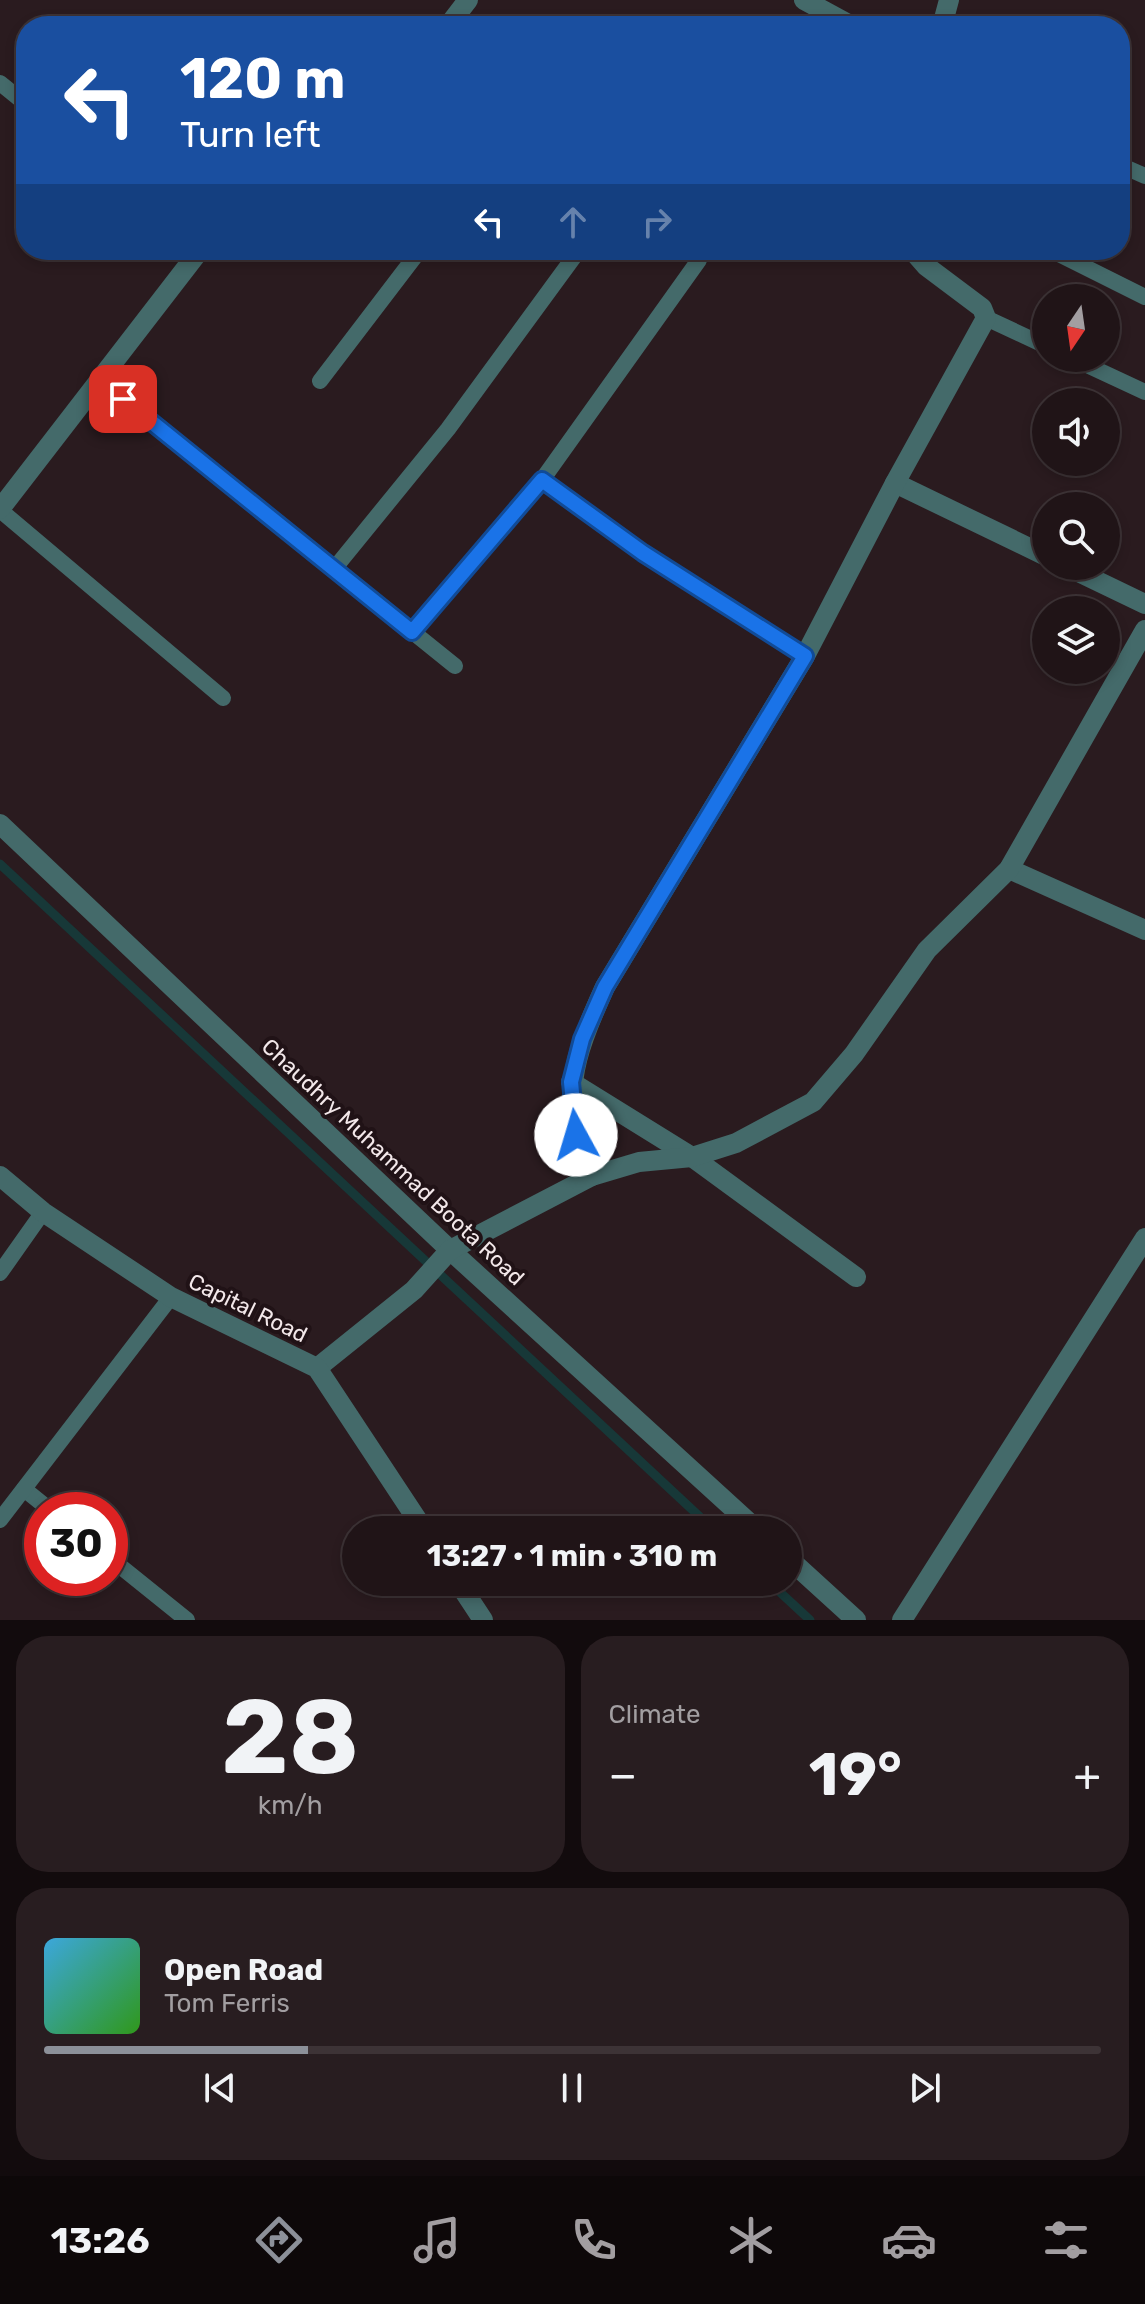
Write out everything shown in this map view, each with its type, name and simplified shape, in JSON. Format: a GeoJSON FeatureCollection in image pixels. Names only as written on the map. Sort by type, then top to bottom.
{"type":"FeatureCollection","features":[{"type":"Feature","properties":{"kind":"street"},"geometry":{"type":"LineString","coordinates":[[456,16],[468,0]]}},
{"type":"Feature","properties":{"kind":"street"},"geometry":{"type":"LineString","coordinates":[[804,0],[834,16]]}},
{"type":"Feature","properties":{"kind":"street"},"geometry":{"type":"LineString","coordinates":[[0,510],[192,260]]}},
{"type":"Feature","properties":{"kind":"street"},"geometry":{"type":"LineString","coordinates":[[592,1176],[576,1135],[571,1082],[582,1039],[605,987],[805,656],[986,318],[982,308],[921,260]]}},
{"type":"Feature","properties":{"kind":"street"},"geometry":{"type":"LineString","coordinates":[[895,483],[1032,549]]}},
{"type":"Feature","properties":{"kind":"street"},"geometry":{"type":"LineString","coordinates":[[1095,580],[1145,604]]}},
{"type":"Feature","properties":{"kind":"street"},"geometry":{"type":"LineString","coordinates":[[317,1368],[414,1290],[450,1250],[592,1176],[639,1162],[692,1157],[736,1143],[813,1102],[854,1054],[927,950],[1009,869],[1145,630]]}},
{"type":"Feature","properties":{"kind":"street","name":"Chaudhry Muhammad Boota Road"},"geometry":{"type":"LineString","coordinates":[[0,824],[450,1250],[742,1516]]}},
{"type":"Feature","properties":{"kind":"street"},"geometry":{"type":"LineString","coordinates":[[1009,869],[1145,930]]}},
{"type":"Feature","properties":{"kind":"street"},"geometry":{"type":"LineString","coordinates":[[571,1082],[692,1157],[856,1277]]}},
{"type":"Feature","properties":{"kind":"street","name":"Capital Road"},"geometry":{"type":"LineString","coordinates":[[0,1176],[43,1212],[171,1297],[317,1368],[415,1516]]}},
{"type":"Feature","properties":{"kind":"street"},"geometry":{"type":"LineString","coordinates":[[902,1620],[1145,1238]]}},
{"type":"Feature","properties":{"kind":"street"},"geometry":{"type":"LineString","coordinates":[[802,1571],[856,1620]]}},
{"type":"Feature","properties":{"kind":"street"},"geometry":{"type":"LineString","coordinates":[[466,1596],[479,1618]]}},
{"type":"Feature","properties":{"kind":"lane"},"geometry":{"type":"LineString","coordinates":[[0,83],[16,96]]}},
{"type":"Feature","properties":{"kind":"lane"},"geometry":{"type":"LineString","coordinates":[[320,381],[412,260]]}},
{"type":"Feature","properties":{"kind":"lane"},"geometry":{"type":"LineString","coordinates":[[334,569],[448,429],[572,260]]}},
{"type":"Feature","properties":{"kind":"lane"},"geometry":{"type":"LineString","coordinates":[[412,632],[542,480],[699,260]]}},
{"type":"Feature","properties":{"kind":"lane"},"geometry":{"type":"LineString","coordinates":[[1071,260],[1145,297]]}},
{"type":"Feature","properties":{"kind":"lane"},"geometry":{"type":"LineString","coordinates":[[986,318],[1032,339]]}},
{"type":"Feature","properties":{"kind":"lane"},"geometry":{"type":"LineString","coordinates":[[1102,372],[1145,392]]}},
{"type":"Feature","properties":{"kind":"lane"},"geometry":{"type":"LineString","coordinates":[[100,380],[455,666]]}},
{"type":"Feature","properties":{"kind":"lane"},"geometry":{"type":"LineString","coordinates":[[542,480],[643,553],[805,656]]}},
{"type":"Feature","properties":{"kind":"lane"},"geometry":{"type":"LineString","coordinates":[[0,510],[223,698]]}},
{"type":"Feature","properties":{"kind":"lane"},"geometry":{"type":"LineString","coordinates":[[0,1273],[43,1212]]}},
{"type":"Feature","properties":{"kind":"lane"},"geometry":{"type":"LineString","coordinates":[[0,1520],[171,1297]]}},
{"type":"Feature","properties":{"kind":"lane"},"geometry":{"type":"LineString","coordinates":[[24,1489],[28,1492]]}},
{"type":"Feature","properties":{"kind":"lane"},"geometry":{"type":"LineString","coordinates":[[128,1572],[187,1620]]}},
{"type":"Feature","properties":{"kind":"waterway"},"geometry":{"type":"LineString","coordinates":[[0,864],[699,1516]]}},
{"type":"Feature","properties":{"kind":"waterway"},"geometry":{"type":"LineString","coordinates":[[784,1596],[810,1620]]}},
{"type":"Feature","properties":{"kind":"route"},"geometry":{"type":"LineString","coordinates":[[123,399],[412,632],[542,480],[643,553],[805,656],[605,987],[582,1039],[571,1082],[576,1135]]}}]}
